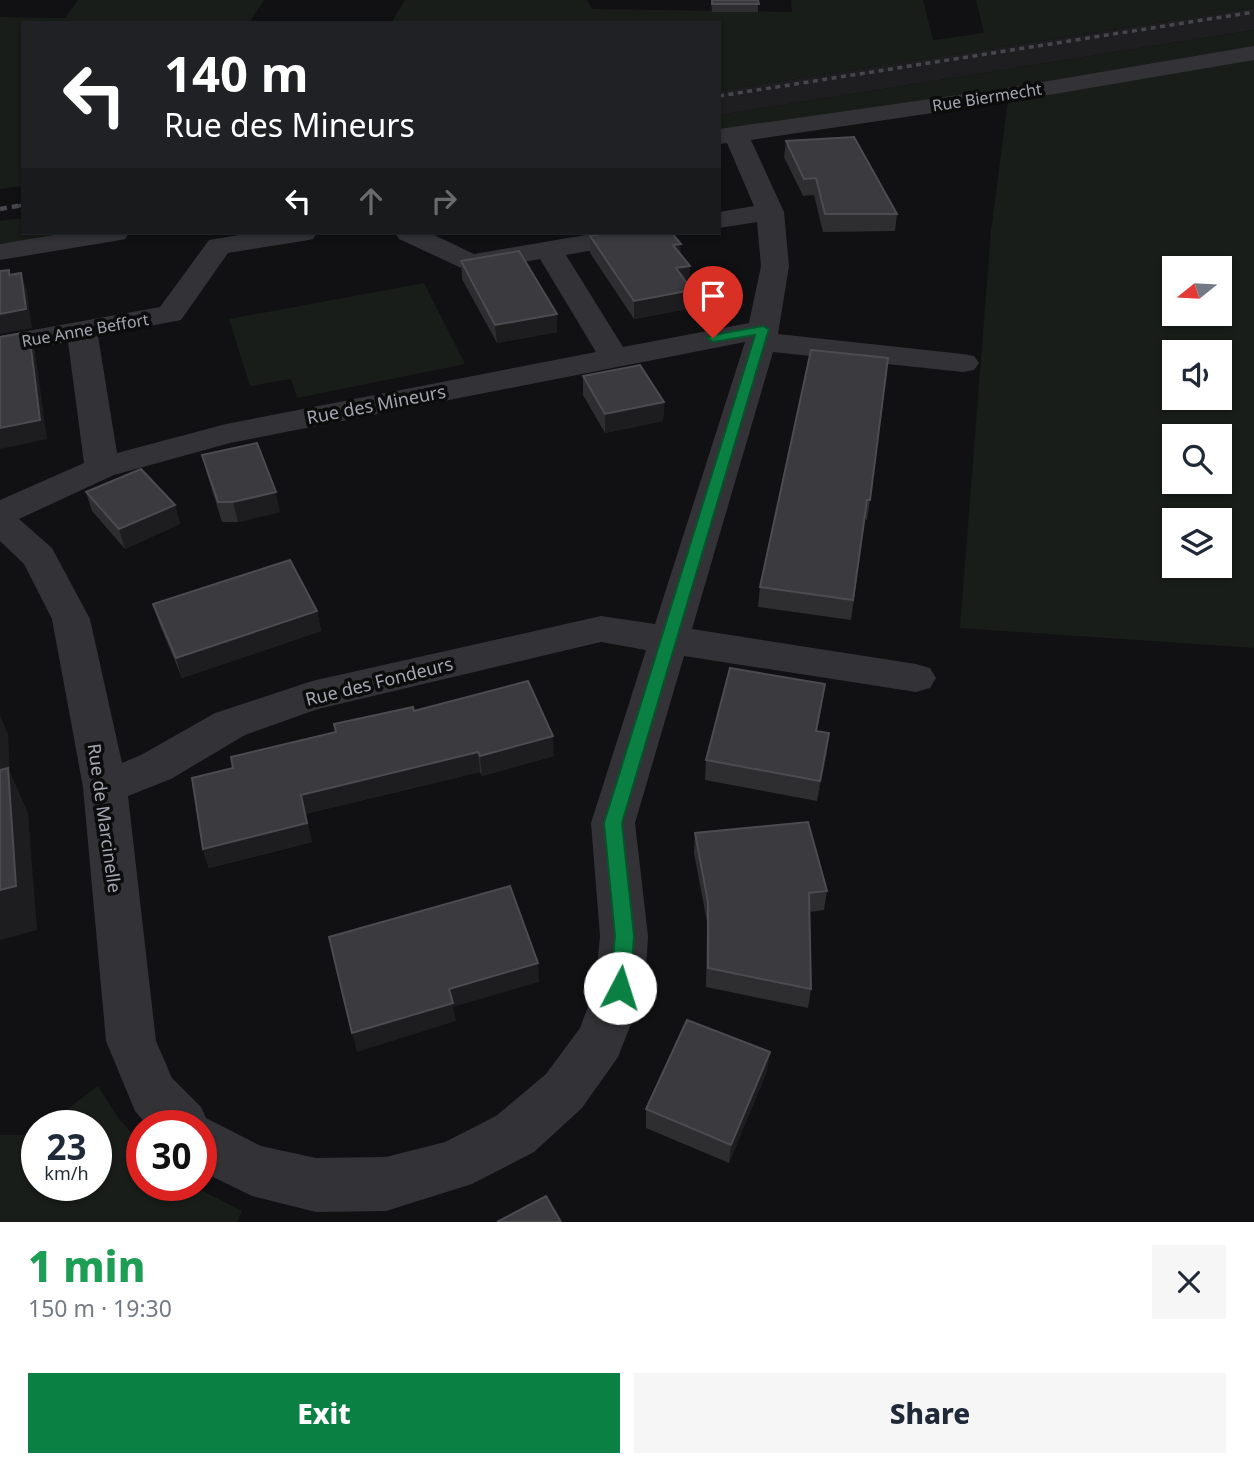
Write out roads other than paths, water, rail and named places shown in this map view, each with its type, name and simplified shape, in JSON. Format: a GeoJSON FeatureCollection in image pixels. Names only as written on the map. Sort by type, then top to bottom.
{"type":"FeatureCollection","features":[{"type":"Feature","properties":{"kind":"street","name":"Rue Biermecht"},"geometry":{"type":"LineString","coordinates":[[728,136],[1254,53]]}},
{"type":"Feature","properties":{"kind":"street"},"geometry":{"type":"LineString","coordinates":[[217,1151],[252,1170],[316,1185],[386,1184],[453,1166],[515,1134],[564,1091],[600,1041],[620,988],[624,936],[613,823],[762,335],[775,266],[769,212],[728,136]]}},
{"type":"Feature","properties":{"kind":"street"},"geometry":{"type":"LineString","coordinates":[[721,220],[769,212]]}},
{"type":"Feature","properties":{"kind":"street"},"geometry":{"type":"LineString","coordinates":[[0,252],[103,235]]}},
{"type":"Feature","properties":{"kind":"street","name":"Rue Anne Beffort"},"geometry":{"type":"LineString","coordinates":[[0,345],[170,314],[219,246],[290,235]]}},
{"type":"Feature","properties":{"kind":"street"},"geometry":{"type":"LineString","coordinates":[[412,235],[470,263],[632,235]]}},
{"type":"Feature","properties":{"kind":"street"},"geometry":{"type":"LineString","coordinates":[[548,249],[614,357]]}},
{"type":"Feature","properties":{"kind":"street"},"geometry":{"type":"LineString","coordinates":[[82,330],[102,468]]}},
{"type":"Feature","properties":{"kind":"street","name":"Rue des Mineurs"},"geometry":{"type":"LineString","coordinates":[[0,514],[102,468],[226,434],[614,357],[762,335],[963,363]]}},
{"type":"Feature","properties":{"kind":"street","name":"Rue de Marcinelle"},"geometry":{"type":"LineString","coordinates":[[0,521],[39,557],[71,619],[104,787],[131,1041],[153,1094],[168,1110]]}},
{"type":"Feature","properties":{"kind":"street","name":"Rue des Fondeurs"},"geometry":{"type":"LineString","coordinates":[[104,787],[156,767],[230,724],[312,696],[601,629],[916,678]]}},
{"type":"Feature","properties":{"kind":"railway"},"geometry":{"type":"LineString","coordinates":[[721,96],[1254,12]]}},
{"type":"Feature","properties":{"kind":"railway"},"geometry":{"type":"LineString","coordinates":[[0,209],[21,205]]}}]}
